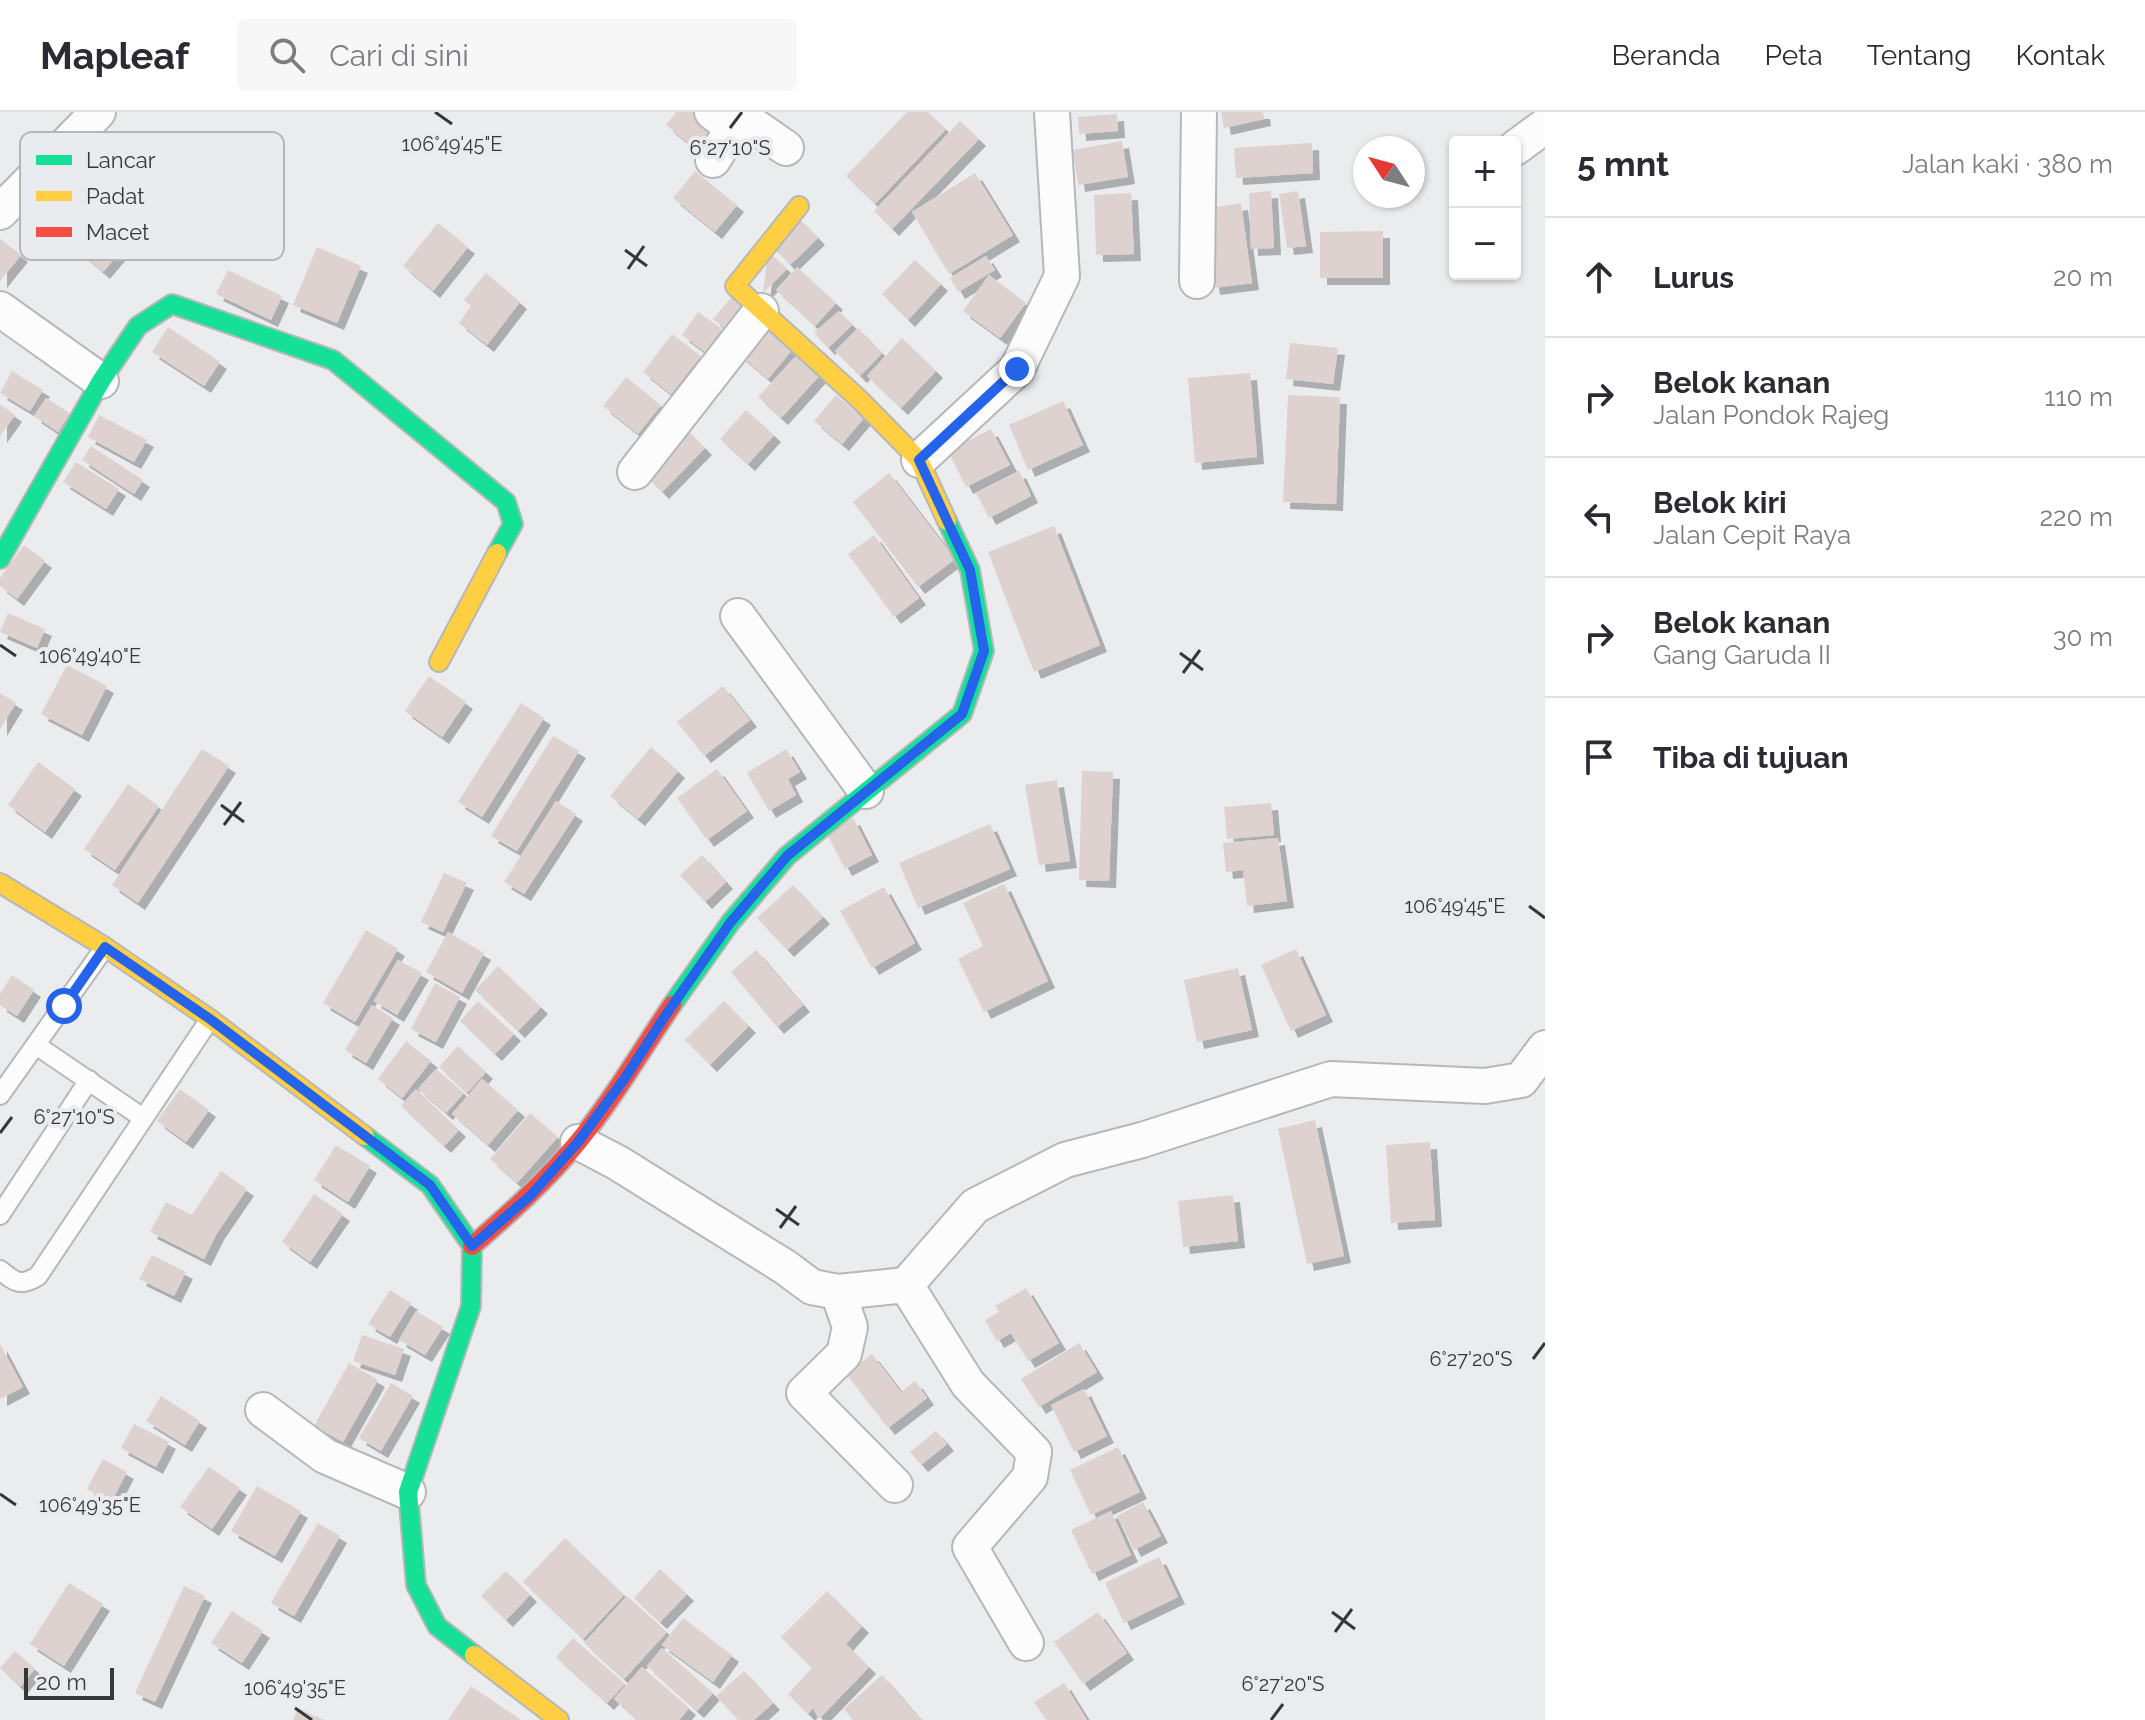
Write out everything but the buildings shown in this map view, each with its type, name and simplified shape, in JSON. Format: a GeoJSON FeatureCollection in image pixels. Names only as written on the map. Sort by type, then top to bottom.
{"type":"FeatureCollection","features":[{"type":"Feature","properties":{"kind":"street"},"geometry":{"type":"LineString","coordinates":[[78,132],[98,112]]}},
{"type":"Feature","properties":{"kind":"street"},"geometry":{"type":"LineString","coordinates":[[712,112],[733,128],[713,160]]}},
{"type":"Feature","properties":{"kind":"street"},"geometry":{"type":"LineString","coordinates":[[734,112],[786,148]]}},
{"type":"Feature","properties":{"kind":"street"},"geometry":{"type":"LineString","coordinates":[[919,460],[1017,369],[1062,276],[1052,112]]}},
{"type":"Feature","properties":{"kind":"street"},"geometry":{"type":"LineString","coordinates":[[1197,281],[1199,112]]}},
{"type":"Feature","properties":{"kind":"street"},"geometry":{"type":"LineString","coordinates":[[1521,144],[1545,126]]}},
{"type":"Feature","properties":{"kind":"street"},"geometry":{"type":"LineString","coordinates":[[0,212],[20,192]]}},
{"type":"Feature","properties":{"kind":"street"},"geometry":{"type":"LineString","coordinates":[[472,1246],[531,1195],[578,1142],[730,923],[787,856],[962,714],[984,651],[970,570],[919,460],[860,400],[736,289],[736,283],[799,206]]}},
{"type":"Feature","properties":{"kind":"street"},"geometry":{"type":"LineString","coordinates":[[0,559],[101,381],[138,326],[172,304],[333,360],[506,502],[513,524],[439,662]]}},
{"type":"Feature","properties":{"kind":"street"},"geometry":{"type":"LineString","coordinates":[[0,309],[101,381]]}},
{"type":"Feature","properties":{"kind":"street"},"geometry":{"type":"LineString","coordinates":[[635,472],[761,311]]}},
{"type":"Feature","properties":{"kind":"street"},"geometry":{"type":"LineString","coordinates":[[738,616],[866,791]]}},
{"type":"Feature","properties":{"kind":"street"},"geometry":{"type":"LineString","coordinates":[[0,883],[105,947],[210,1019],[430,1185],[472,1246],[471,1306],[408,1492],[416,1585],[437,1626],[559,1720]]}},
{"type":"Feature","properties":{"kind":"street"},"geometry":{"type":"LineString","coordinates":[[578,1142],[631,1171],[812,1287],[838,1292],[906,1285],[975,1206],[1065,1160],[1142,1140],[1331,1079],[1485,1086],[1521,1080],[1544,1051]]}},
{"type":"Feature","properties":{"kind":"street"},"geometry":{"type":"LineString","coordinates":[[906,1285],[968,1384],[1034,1452],[1030,1477],[970,1547],[1026,1643]]}},
{"type":"Feature","properties":{"kind":"street"},"geometry":{"type":"LineString","coordinates":[[838,1292],[850,1327],[844,1354],[804,1393],[895,1485]]}},
{"type":"Feature","properties":{"kind":"street"},"geometry":{"type":"LineString","coordinates":[[263,1410],[325,1456],[408,1492]]}},
{"type":"Feature","properties":{"kind":"lane"},"geometry":{"type":"LineString","coordinates":[[0,1095],[105,947]]}},
{"type":"Feature","properties":{"kind":"lane"},"geometry":{"type":"LineString","coordinates":[[0,1270],[14,1281],[27,1283],[38,1276],[210,1019]]}},
{"type":"Feature","properties":{"kind":"lane"},"geometry":{"type":"LineString","coordinates":[[36,1045],[143,1118]]}},
{"type":"Feature","properties":{"kind":"lane"},"geometry":{"type":"LineString","coordinates":[[0,1215],[89,1080]]}},
{"type":"Feature","properties":{"kind":"traffic: fast"},"geometry":{"type":"LineString","coordinates":[[0,559],[101,381],[138,326],[172,304],[333,360],[506,502],[513,524],[497,553]]}},
{"type":"Feature","properties":{"kind":"traffic: fast"},"geometry":{"type":"LineString","coordinates":[[672,1005],[730,923],[787,856],[962,714],[984,651],[970,570],[947,521]]}},
{"type":"Feature","properties":{"kind":"traffic: fast"},"geometry":{"type":"LineString","coordinates":[[365,1136],[430,1185],[472,1246],[471,1306],[408,1492],[416,1585],[437,1626],[474,1655]]}},
{"type":"Feature","properties":{"kind":"traffic: slow"},"geometry":{"type":"LineString","coordinates":[[799,206],[735,286],[860,400],[919,460],[947,521]]}},
{"type":"Feature","properties":{"kind":"traffic: slow"},"geometry":{"type":"LineString","coordinates":[[439,662],[497,553]]}},
{"type":"Feature","properties":{"kind":"traffic: slow"},"geometry":{"type":"LineString","coordinates":[[0,883],[105,947],[210,1019],[365,1136]]}},
{"type":"Feature","properties":{"kind":"traffic: slow"},"geometry":{"type":"LineString","coordinates":[[474,1655],[559,1720]]}},
{"type":"Feature","properties":{"kind":"traffic: jam"},"geometry":{"type":"LineString","coordinates":[[472,1246],[514,1209],[578,1142],[672,1005]]}},
{"type":"Feature","properties":{"kind":"route"},"geometry":{"type":"LineString","coordinates":[[64,1006],[105,947],[210,1019],[430,1185],[472,1246],[531,1195],[578,1142],[730,923],[787,856],[962,714],[984,651],[970,570],[919,460],[1017,369]]}}]}
